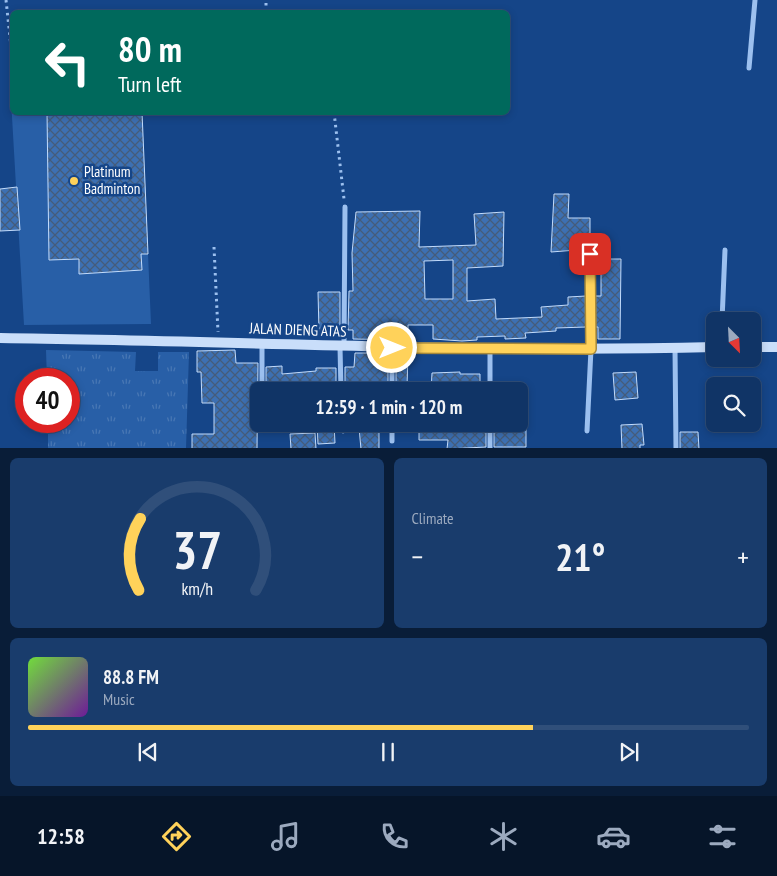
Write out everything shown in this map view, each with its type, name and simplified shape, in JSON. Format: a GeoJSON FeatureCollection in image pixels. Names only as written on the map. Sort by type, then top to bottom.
{"type":"FeatureCollection","features":[{"type":"Feature","properties":{"kind":"street"},"geometry":{"type":"LineString","coordinates":[[749,68],[755,0]]}},
{"type":"Feature","properties":{"kind":"street"},"geometry":{"type":"LineString","coordinates":[[341,382],[345,207]]}},
{"type":"Feature","properties":{"kind":"street"},"geometry":{"type":"LineString","coordinates":[[722,312],[725,250]]}},
{"type":"Feature","properties":{"kind":"street"},"geometry":{"type":"LineString","coordinates":[[587,431],[591,349],[590,254]]}},
{"type":"Feature","properties":{"kind":"street","name":"JALAN DIENG ATAS"},"geometry":{"type":"LineString","coordinates":[[0,338],[219,342],[262,345],[392,348],[706,348]]}},
{"type":"Feature","properties":{"kind":"street"},"geometry":{"type":"LineString","coordinates":[[262,345],[262,382]]}},
{"type":"Feature","properties":{"kind":"street"},"geometry":{"type":"LineString","coordinates":[[490,347],[490,382]]}},
{"type":"Feature","properties":{"kind":"street"},"geometry":{"type":"LineString","coordinates":[[761,347],[777,348]]}},
{"type":"Feature","properties":{"kind":"street"},"geometry":{"type":"LineString","coordinates":[[392,348],[392,382]]}},
{"type":"Feature","properties":{"kind":"street"},"geometry":{"type":"LineString","coordinates":[[675,348],[676,448]]}},
{"type":"Feature","properties":{"kind":"street"},"geometry":{"type":"LineString","coordinates":[[392,432],[392,441]]}},
{"type":"Feature","properties":{"kind":"street"},"geometry":{"type":"LineString","coordinates":[[490,432],[490,448]]}},
{"type":"Feature","properties":{"kind":"path"},"geometry":{"type":"LineString","coordinates":[[6,0],[10,37]]}},
{"type":"Feature","properties":{"kind":"path"},"geometry":{"type":"LineString","coordinates":[[334,115],[345,207]]}},
{"type":"Feature","properties":{"kind":"path"},"geometry":{"type":"LineString","coordinates":[[214,247],[219,342]]}},
{"type":"Feature","properties":{"kind":"green space"},"geometry":{"type":"Polygon","coordinates":[[[12,115],[142,115],[151,324],[24,325],[12,115]]]}},
{"type":"Feature","properties":{"kind":"green space"},"geometry":{"type":"Polygon","coordinates":[[[46,350],[136,352],[135,371],[158,371],[158,352],[189,352],[186,448],[48,448],[48,433],[80,433],[80,368],[47,368],[46,350]]]}},
{"type":"Feature","properties":{"kind":"building"},"geometry":{"type":"Polygon","coordinates":[[[47,115],[142,115],[148,254],[141,254],[142,270],[79,274],[79,259],[49,260],[47,115]]]}},
{"type":"Feature","properties":{"kind":"building"},"geometry":{"type":"Polygon","coordinates":[[[17,187],[20,230],[0,231],[0,189],[17,187]]]}},
{"type":"Feature","properties":{"kind":"building"},"geometry":{"type":"Polygon","coordinates":[[[554,194],[569,194],[568,218],[590,218],[590,249],[551,252],[554,194]]]}},
{"type":"Feature","properties":{"kind":"building"},"geometry":{"type":"Polygon","coordinates":[[[420,211],[419,247],[476,245],[474,214],[504,212],[503,266],[467,268],[467,301],[495,299],[496,319],[542,317],[541,307],[568,305],[568,297],[586,296],[586,327],[556,328],[556,331],[525,333],[526,338],[505,339],[505,336],[477,337],[477,340],[462,341],[433,339],[433,325],[408,325],[408,340],[353,339],[353,330],[348,330],[349,291],[353,291],[352,253],[356,212],[420,211]],[[453,260],[424,261],[425,299],[453,299],[453,260]]]}},
{"type":"Feature","properties":{"kind":"building"},"geometry":{"type":"Polygon","coordinates":[[[601,259],[621,259],[620,339],[598,339],[598,327],[595,327],[595,296],[601,296],[601,259]]]}},
{"type":"Feature","properties":{"kind":"building"},"geometry":{"type":"Polygon","coordinates":[[[318,292],[340,292],[340,330],[319,331],[318,292]]]}},
{"type":"Feature","properties":{"kind":"building"},"geometry":{"type":"Polygon","coordinates":[[[235,350],[236,363],[258,363],[258,382],[250,382],[250,432],[257,432],[257,448],[192,448],[192,434],[214,434],[214,403],[202,403],[201,372],[197,372],[197,351],[235,350]]]}},
{"type":"Feature","properties":{"kind":"building"},"geometry":{"type":"Polygon","coordinates":[[[355,353],[388,353],[388,382],[345,382],[345,367],[354,367],[355,353]]]}},
{"type":"Feature","properties":{"kind":"building"},"geometry":{"type":"Polygon","coordinates":[[[396,353],[408,354],[407,382],[396,382],[396,353]]]}},
{"type":"Feature","properties":{"kind":"building"},"geometry":{"type":"Polygon","coordinates":[[[282,366],[282,374],[316,371],[316,368],[336,368],[336,382],[266,382],[266,367],[282,366]]]}},
{"type":"Feature","properties":{"kind":"building"},"geometry":{"type":"Polygon","coordinates":[[[460,372],[460,374],[480,374],[480,382],[432,382],[432,373],[460,372]]]}},
{"type":"Feature","properties":{"kind":"building"},"geometry":{"type":"Polygon","coordinates":[[[636,372],[638,398],[615,400],[613,373],[636,372]]]}},
{"type":"Feature","properties":{"kind":"building"},"geometry":{"type":"Polygon","coordinates":[[[642,424],[644,445],[640,445],[640,448],[622,448],[621,425],[642,424]]]}},
{"type":"Feature","properties":{"kind":"building"},"geometry":{"type":"Polygon","coordinates":[[[317,432],[334,432],[335,443],[318,444],[317,432]]]}},
{"type":"Feature","properties":{"kind":"building"},"geometry":{"type":"Polygon","coordinates":[[[359,432],[379,432],[379,448],[361,448],[359,432]]]}},
{"type":"Feature","properties":{"kind":"building"},"geometry":{"type":"Polygon","coordinates":[[[419,432],[486,432],[486,447],[447,448],[448,440],[419,440],[419,432]]]}},
{"type":"Feature","properties":{"kind":"building"},"geometry":{"type":"Polygon","coordinates":[[[494,432],[526,432],[526,447],[494,447],[494,432]]]}},
{"type":"Feature","properties":{"kind":"building"},"geometry":{"type":"Polygon","coordinates":[[[680,432],[698,432],[699,448],[680,448],[680,432]]]}},
{"type":"Feature","properties":{"kind":"building"},"geometry":{"type":"Polygon","coordinates":[[[315,433],[316,448],[291,448],[290,434],[315,433]]]}},
{"type":"Feature","properties":{"kind":"place","name":"Platinum Badminton"},"geometry":{"type":"Point","coordinates":[74,181]}},
{"type":"Feature","properties":{"kind":"route"},"geometry":{"type":"LineString","coordinates":[[392,348],[591,349],[590,254]]}}]}
